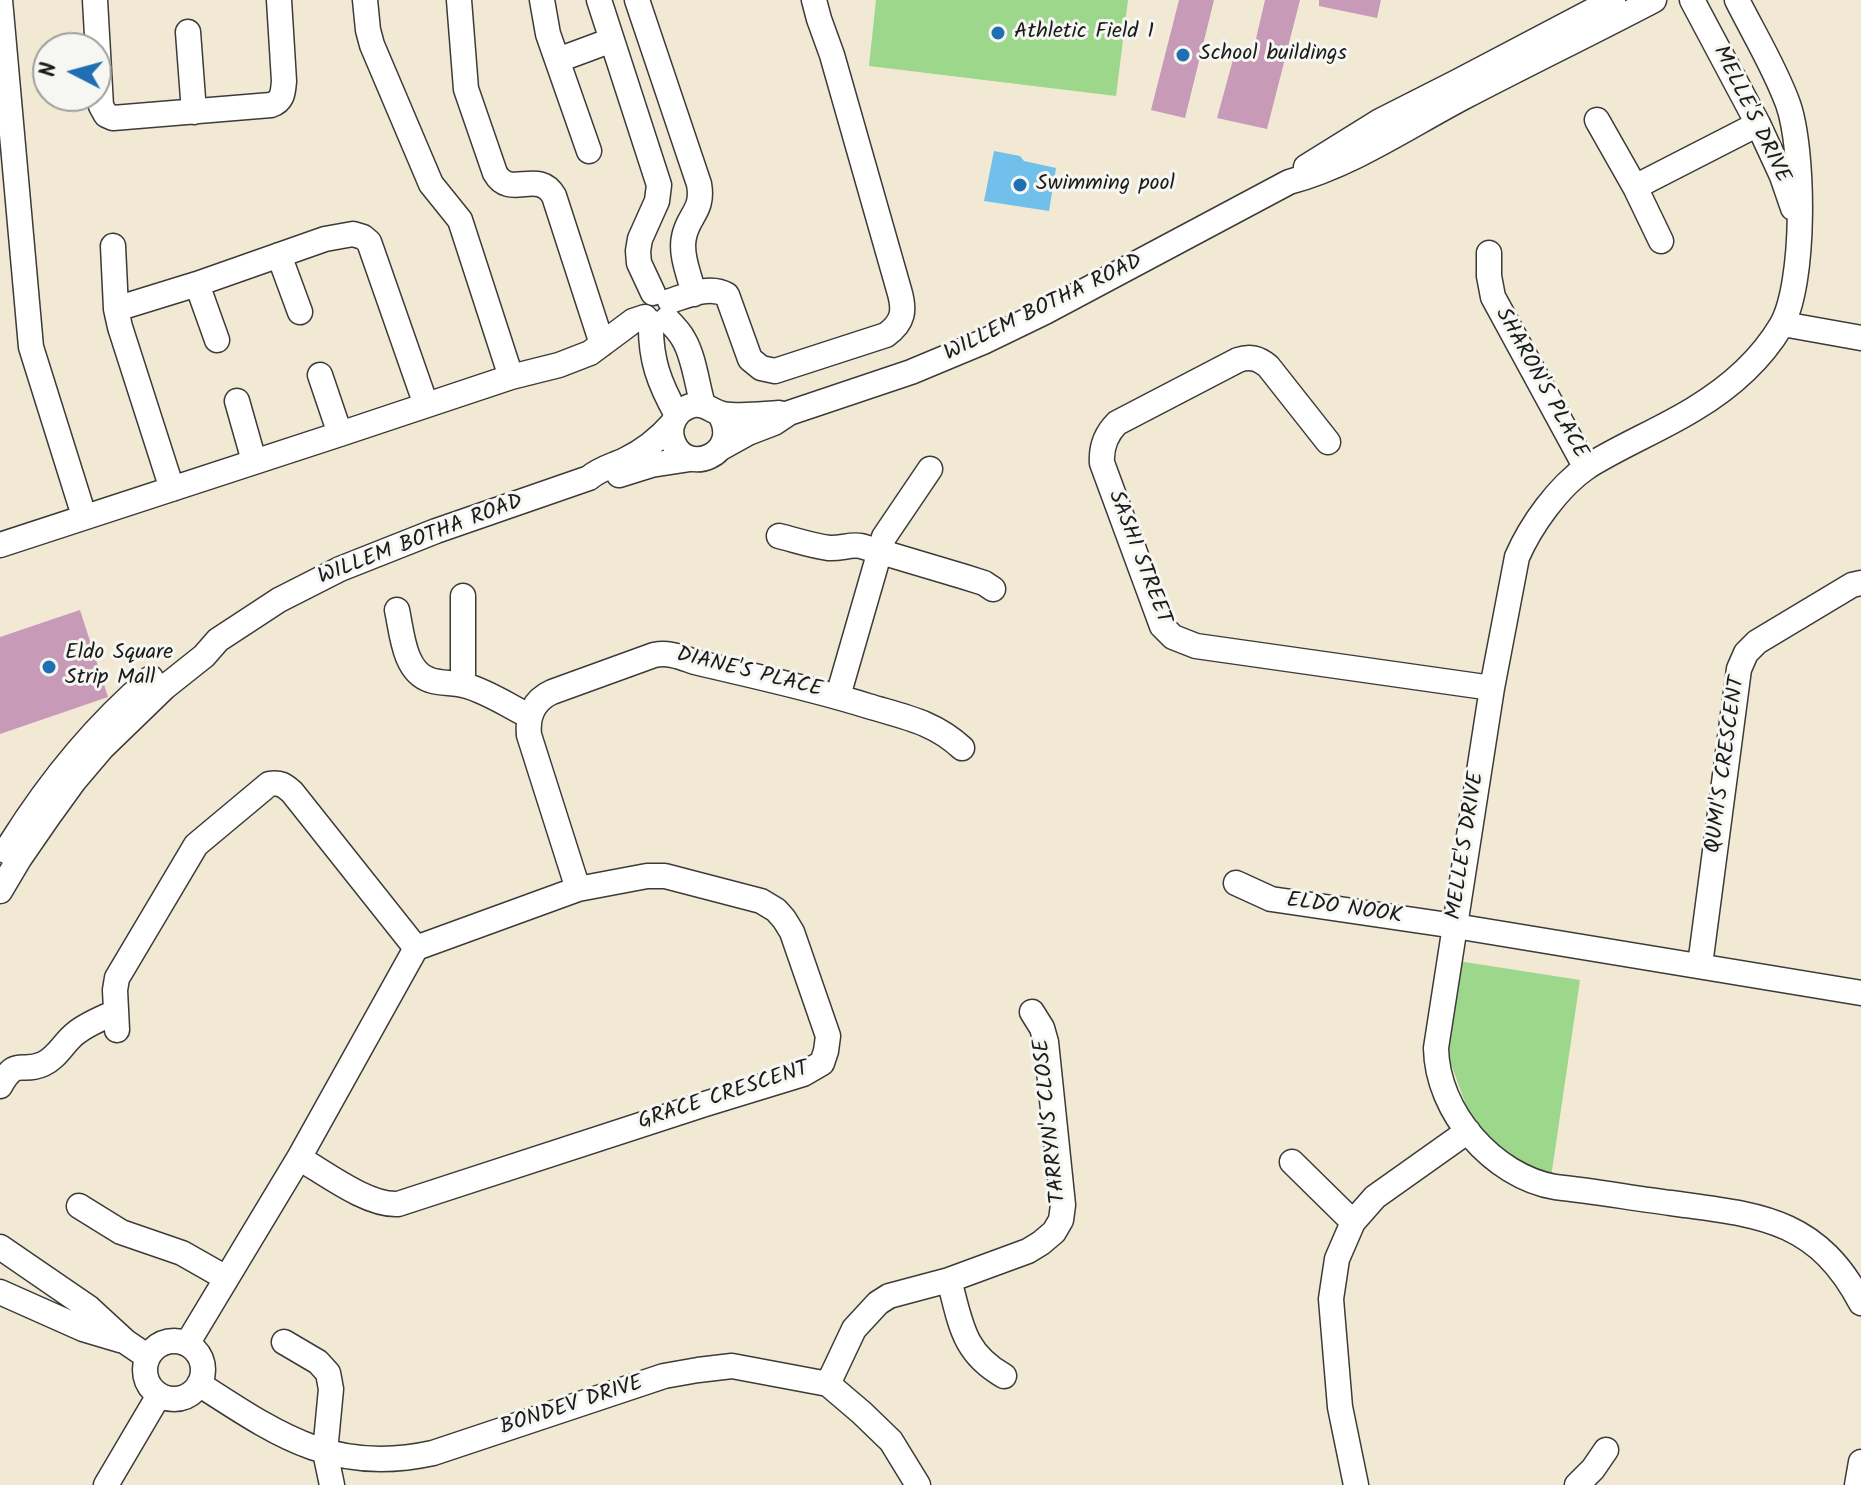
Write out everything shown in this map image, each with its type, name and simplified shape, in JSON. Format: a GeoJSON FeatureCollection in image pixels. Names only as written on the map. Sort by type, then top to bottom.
{"type":"FeatureCollection","features":[{"type":"Feature","properties":{"kind":"street"},"geometry":{"type":"LineString","coordinates":[[0,0],[31,347],[84,516]]}},
{"type":"Feature","properties":{"kind":"street"},"geometry":{"type":"LineString","coordinates":[[95,0],[101,106],[106,115],[113,118],[279,102],[284,81],[279,0]]}},
{"type":"Feature","properties":{"kind":"street"},"geometry":{"type":"LineString","coordinates":[[365,0],[372,45],[431,184],[460,220],[511,377]]}},
{"type":"Feature","properties":{"kind":"street"},"geometry":{"type":"LineString","coordinates":[[459,0],[466,89],[495,173],[506,184],[542,184],[551,190],[602,344]]}},
{"type":"Feature","properties":{"kind":"street"},"geometry":{"type":"LineString","coordinates":[[542,0],[548,34],[589,151]]}},
{"type":"Feature","properties":{"kind":"street"},"geometry":{"type":"LineString","coordinates":[[599,0],[659,185],[657,201],[640,239],[639,263],[657,310],[684,340],[711,409],[724,421],[726,430],[721,448],[708,458],[690,459],[676,449],[672,441],[675,419],[684,408],[693,405],[711,409]]}},
{"type":"Feature","properties":{"kind":"street"},"geometry":{"type":"LineString","coordinates":[[637,0],[701,192],[700,204],[683,241],[694,294]]}},
{"type":"Feature","properties":{"kind":"street"},"geometry":{"type":"LineString","coordinates":[[0,544],[511,377],[559,365],[590,353],[633,321],[694,294],[711,290],[727,295],[750,359],[761,368],[775,371],[886,335],[899,323],[903,304],[814,0]]}},
{"type":"Feature","properties":{"kind":"street","name":"WILLEM BOTHA ROAD"},"geometry":{"type":"LineString","coordinates":[[1289,182],[1311,162],[1380,121],[1613,0]]}},
{"type":"Feature","properties":{"kind":"street","name":"WILLEM BOTHA ROAD"},"geometry":{"type":"LineString","coordinates":[[711,409],[751,416],[789,413],[911,372],[983,342],[1289,182],[1317,175],[1341,164],[1654,0]]}},
{"type":"Feature","properties":{"kind":"street","name":"MELLE'S DRIVE"},"geometry":{"type":"LineString","coordinates":[[1692,0],[1758,124],[1792,203],[1799,234]]}},
{"type":"Feature","properties":{"kind":"street","name":"MELLE'S DRIVE"},"geometry":{"type":"LineString","coordinates":[[1737,0],[1789,105],[1795,135],[1799,167],[1799,234],[1792,294],[1783,324],[1737,380],[1697,408],[1586,468],[1556,496],[1533,526],[1517,557],[1492,688],[1436,1058],[1448,1100],[1468,1131],[1493,1158],[1526,1179],[1539,1184],[1754,1215],[1788,1227],[1821,1248],[1848,1278],[1861,1303]]}},
{"type":"Feature","properties":{"kind":"street"},"geometry":{"type":"LineString","coordinates":[[188,32],[194,112]]}},
{"type":"Feature","properties":{"kind":"street"},"geometry":{"type":"LineString","coordinates":[[558,60],[612,40]]}},
{"type":"Feature","properties":{"kind":"street"},"geometry":{"type":"LineString","coordinates":[[632,104],[668,90]]}},
{"type":"Feature","properties":{"kind":"street"},"geometry":{"type":"LineString","coordinates":[[1597,120],[1661,241]]}},
{"type":"Feature","properties":{"kind":"street"},"geometry":{"type":"LineString","coordinates":[[1635,187],[1758,124]]}},
{"type":"Feature","properties":{"kind":"street"},"geometry":{"type":"LineString","coordinates":[[116,309],[340,235],[363,237],[369,242],[426,405]]}},
{"type":"Feature","properties":{"kind":"street"},"geometry":{"type":"LineString","coordinates":[[113,246],[118,321],[172,489]]}},
{"type":"Feature","properties":{"kind":"street","name":"SHARON'S PLACE"},"geometry":{"type":"LineString","coordinates":[[1489,253],[1493,297],[1586,468]]}},
{"type":"Feature","properties":{"kind":"street"},"geometry":{"type":"LineString","coordinates":[[279,255],[300,312]]}},
{"type":"Feature","properties":{"kind":"street"},"geometry":{"type":"LineString","coordinates":[[197,284],[217,340]]}},
{"type":"Feature","properties":{"kind":"street"},"geometry":{"type":"LineString","coordinates":[[657,310],[650,346],[675,419]]}},
{"type":"Feature","properties":{"kind":"street"},"geometry":{"type":"LineString","coordinates":[[1783,324],[1861,338]]}},
{"type":"Feature","properties":{"kind":"street","name":"SASHI STREET"},"geometry":{"type":"LineString","coordinates":[[1328,442],[1268,366],[1260,360],[1246,357],[1117,423],[1103,449],[1102,463],[1162,626],[1173,637],[1196,646],[1492,688]]}},
{"type":"Feature","properties":{"kind":"street"},"geometry":{"type":"LineString","coordinates":[[659,377],[693,367]]}},
{"type":"Feature","properties":{"kind":"street"},"geometry":{"type":"LineString","coordinates":[[320,375],[340,434]]}},
{"type":"Feature","properties":{"kind":"street"},"geometry":{"type":"LineString","coordinates":[[237,401],[254,461]]}},
{"type":"Feature","properties":{"kind":"street","name":"WILLEM BOTHA ROAD"},"geometry":{"type":"LineString","coordinates":[[721,448],[789,413]]}},
{"type":"Feature","properties":{"kind":"street","name":"WILLEM BOTHA ROAD"},"geometry":{"type":"LineString","coordinates":[[1,888],[48,817],[102,748],[133,715],[204,656],[218,640],[279,600],[340,569],[436,531],[589,478],[647,447],[675,419]]}},
{"type":"Feature","properties":{"kind":"street","name":"WILLEM BOTHA ROAD"},"geometry":{"type":"LineString","coordinates":[[589,478],[613,477],[651,465],[690,459]]}},
{"type":"Feature","properties":{"kind":"street"},"geometry":{"type":"LineString","coordinates":[[838,696],[882,544],[930,469]]}},
{"type":"Feature","properties":{"kind":"street"},"geometry":{"type":"LineString","coordinates":[[779,536],[826,548],[882,544],[993,589]]}},
{"type":"Feature","properties":{"kind":"street","name":"QUMI'S CRESCENT"},"geometry":{"type":"LineString","coordinates":[[1700,965],[1739,669],[1746,653],[1757,642],[1852,585],[1861,583]]}},
{"type":"Feature","properties":{"kind":"street"},"geometry":{"type":"LineString","coordinates":[[463,596],[463,684]]}},
{"type":"Feature","properties":{"kind":"street"},"geometry":{"type":"LineString","coordinates":[[397,610],[409,662],[423,677],[463,684],[529,716],[529,735],[578,889]]}},
{"type":"Feature","properties":{"kind":"street","name":"WILLEM BOTHA ROAD"},"geometry":{"type":"LineString","coordinates":[[3,852],[32,808],[119,705],[188,650],[206,641],[218,640]]}},
{"type":"Feature","properties":{"kind":"street","name":"DIANE'S PLACE"},"geometry":{"type":"LineString","coordinates":[[529,716],[544,696],[552,692],[664,653],[838,696],[928,724],[947,734],[962,748]]}},
{"type":"Feature","properties":{"kind":"street"},"geometry":{"type":"LineString","coordinates":[[0,1086],[13,1069],[43,1064],[76,1033],[116,1021],[115,984],[120,970],[188,856],[203,837],[269,784],[283,785],[292,792],[416,948],[299,1158],[187,1344]]}},
{"type":"Feature","properties":{"kind":"street","name":"GRACE CRESCENT"},"geometry":{"type":"LineString","coordinates":[[299,1158],[373,1201],[398,1204],[803,1074],[822,1063],[826,1051],[828,1036],[823,1020],[792,932],[784,919],[761,901],[665,876],[647,876],[578,889],[416,948]]}},
{"type":"Feature","properties":{"kind":"street","name":"ELDO NOOK"},"geometry":{"type":"LineString","coordinates":[[1236,883],[1271,899],[1455,926]]}},
{"type":"Feature","properties":{"kind":"street"},"geometry":{"type":"LineString","coordinates":[[1455,926],[1861,993]]}},
{"type":"Feature","properties":{"kind":"street","name":"TARRYN'S CLOSE"},"geometry":{"type":"LineString","coordinates":[[828,1384],[854,1329],[878,1303],[889,1296],[949,1280],[1028,1251],[1054,1232],[1061,1220],[1062,1181],[1046,1042],[1032,1012]]}},
{"type":"Feature","properties":{"kind":"street"},"geometry":{"type":"LineString","coordinates":[[1356,1485],[1340,1407],[1331,1299],[1337,1259],[1353,1222],[1375,1197],[1468,1131]]}},
{"type":"Feature","properties":{"kind":"street"},"geometry":{"type":"LineString","coordinates":[[1292,1162],[1353,1222]]}},
{"type":"Feature","properties":{"kind":"street"},"geometry":{"type":"LineString","coordinates":[[79,1206],[121,1232],[182,1253],[226,1278]]}},
{"type":"Feature","properties":{"kind":"street"},"geometry":{"type":"LineString","coordinates":[[0,1247],[89,1308],[126,1342],[148,1357]]}},
{"type":"Feature","properties":{"kind":"street"},"geometry":{"type":"LineString","coordinates":[[949,1280],[964,1336],[978,1356],[1004,1376]]}},
{"type":"Feature","properties":{"kind":"street"},"geometry":{"type":"LineString","coordinates":[[0,1292],[83,1329],[126,1342]]}},
{"type":"Feature","properties":{"kind":"street"},"geometry":{"type":"LineString","coordinates":[[165,1342],[187,1344],[194,1349],[202,1366],[199,1384],[185,1396],[167,1398],[159,1395],[146,1378],[148,1357],[165,1342]]}},
{"type":"Feature","properties":{"kind":"street"},"geometry":{"type":"LineString","coordinates":[[284,1342],[318,1362],[328,1373],[331,1389],[325,1452],[332,1485]]}},
{"type":"Feature","properties":{"kind":"street","name":"BONDEV DRIVE"},"geometry":{"type":"LineString","coordinates":[[199,1384],[268,1428],[305,1445],[340,1456],[404,1459],[433,1453],[664,1376],[732,1366],[763,1370],[828,1384],[891,1441],[918,1485]]}},
{"type":"Feature","properties":{"kind":"street"},"geometry":{"type":"LineString","coordinates":[[106,1485],[159,1395]]}},
{"type":"Feature","properties":{"kind":"street"},"geometry":{"type":"LineString","coordinates":[[1577,1485],[1606,1450]]}},
{"type":"Feature","properties":{"kind":"street"},"geometry":{"type":"LineString","coordinates":[[1857,1485],[1861,1462]]}},
{"type":"Feature","properties":{"kind":"green space","name":"Athletic Field 1"},"geometry":{"type":"Polygon","coordinates":[[[876,0],[1128,0],[1116,96],[869,66],[876,0]]]}},
{"type":"Feature","properties":{"kind":"green space"},"geometry":{"type":"Polygon","coordinates":[[[1458,961],[1580,980],[1549,1191],[1474,1127],[1448,1056],[1458,961]]]}},
{"type":"Feature","properties":{"kind":"water","name":"Swimming pool"},"geometry":{"type":"Polygon","coordinates":[[[994,151],[1056,168],[1049,211],[984,201],[994,151]]]}},
{"type":"Feature","properties":{"kind":"building","name":"School buildings"},"geometry":{"type":"Polygon","coordinates":[[[1179,0],[1214,0],[1185,118],[1151,110],[1179,0]]]}},
{"type":"Feature","properties":{"kind":"building","name":"School buildings"},"geometry":{"type":"Polygon","coordinates":[[[1265,0],[1300,0],[1267,129],[1217,118],[1234,56],[1251,60],[1265,0]]]}},
{"type":"Feature","properties":{"kind":"building","name":"School buildings"},"geometry":{"type":"Polygon","coordinates":[[[1319,0],[1381,0],[1377,18],[1319,6],[1319,0]]]}},
{"type":"Feature","properties":{"kind":"building","name":"Eldo Square Strip Mall"},"geometry":{"type":"Polygon","coordinates":[[[80,610],[108,697],[0,734],[0,637],[80,610]]]}},
{"type":"Feature","properties":{"kind":"place","name":"Athletic Field 1"},"geometry":{"type":"Point","coordinates":[998,33]}},
{"type":"Feature","properties":{"kind":"place","name":"School buildings"},"geometry":{"type":"Point","coordinates":[1183,55]}},
{"type":"Feature","properties":{"kind":"place","name":"Swimming pool"},"geometry":{"type":"Point","coordinates":[1020,185]}},
{"type":"Feature","properties":{"kind":"place","name":"Eldo Square Strip Mall"},"geometry":{"type":"Point","coordinates":[49,667]}}]}
